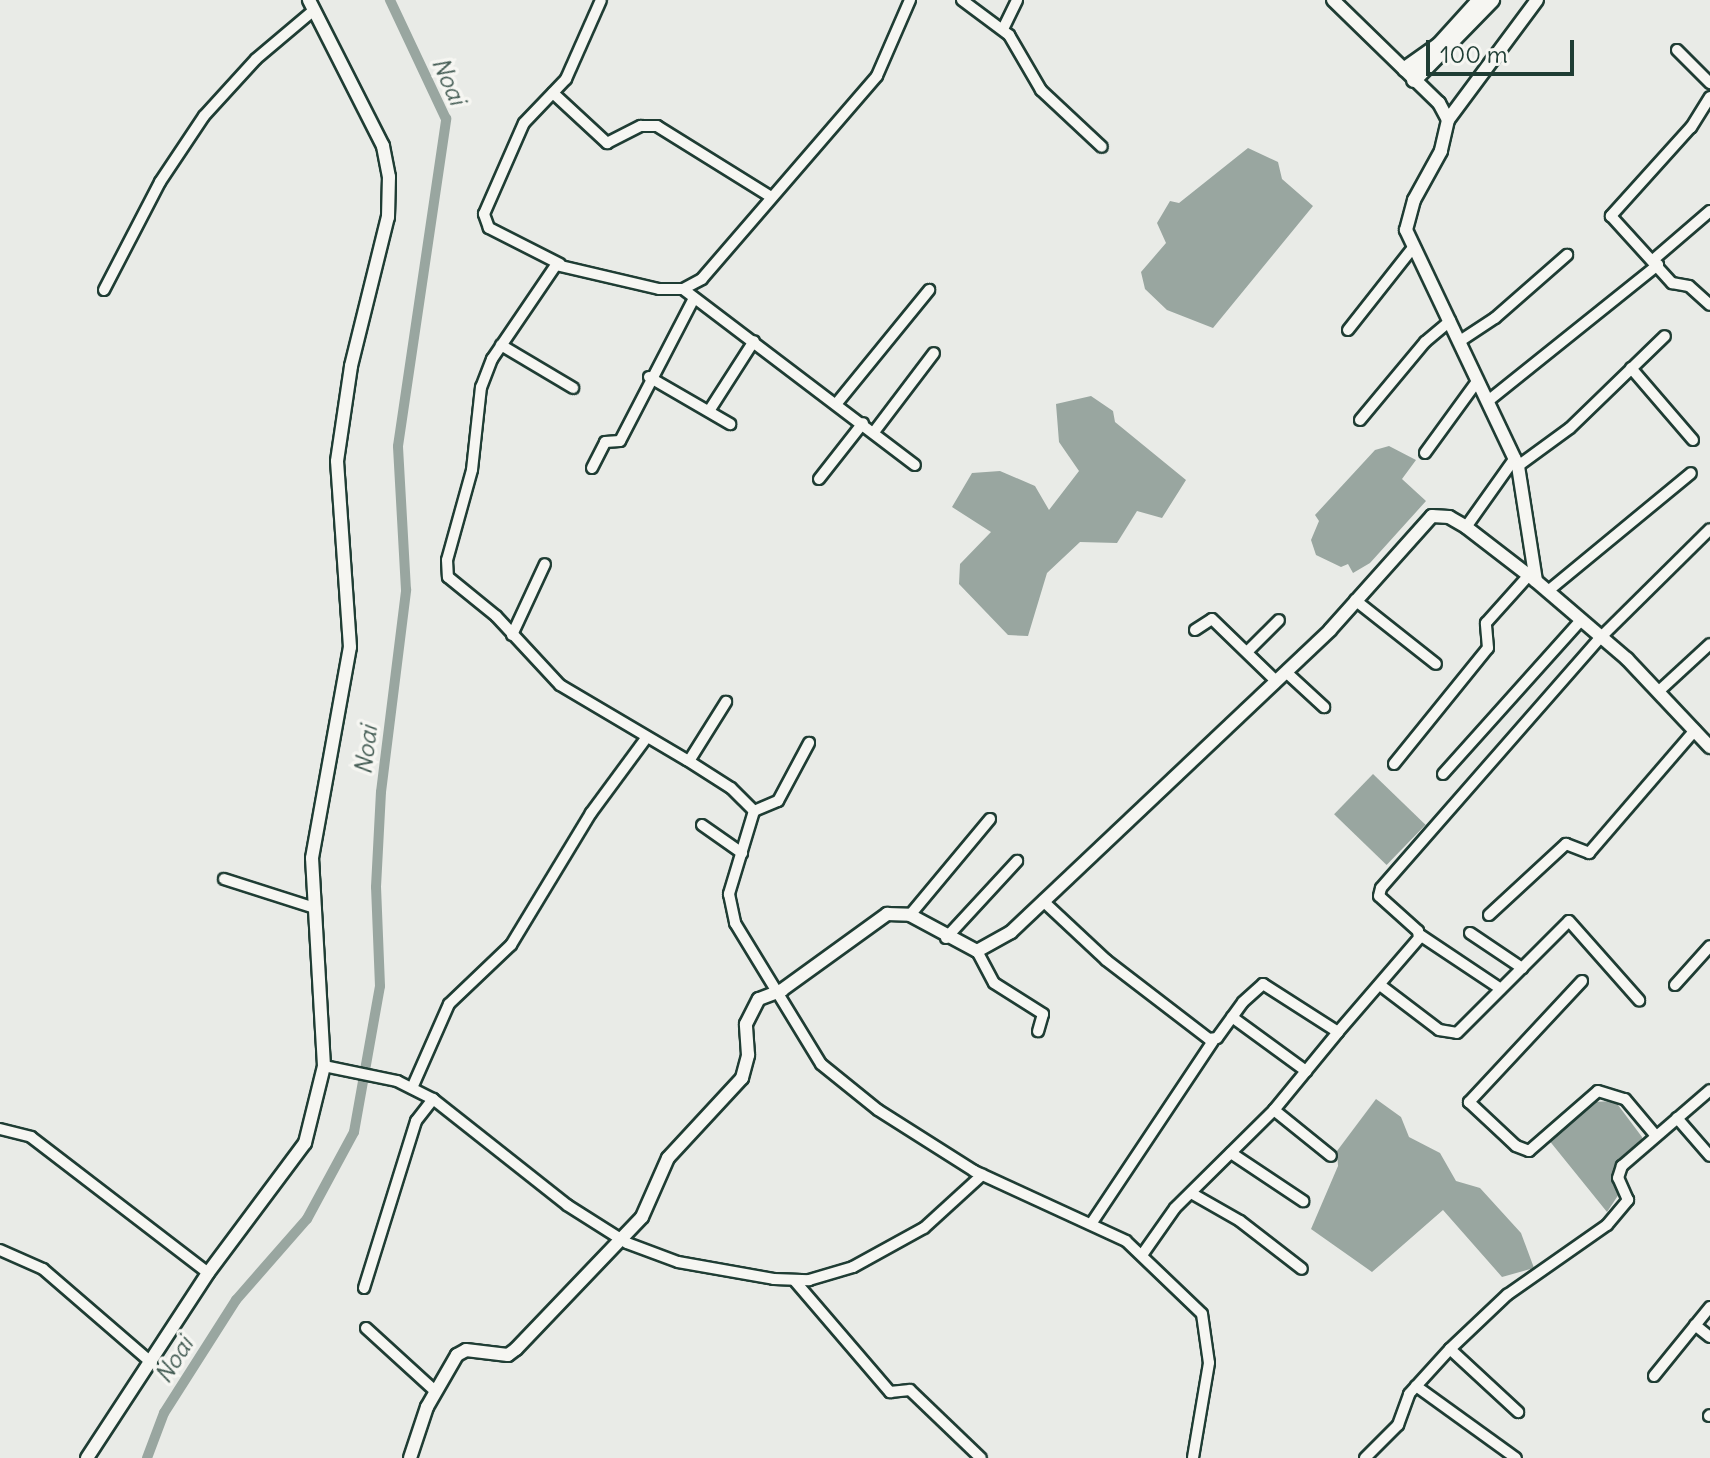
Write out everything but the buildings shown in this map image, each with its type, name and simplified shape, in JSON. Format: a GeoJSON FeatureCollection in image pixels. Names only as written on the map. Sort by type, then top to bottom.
{"type":"FeatureCollection","features":[{"type":"Feature","properties":{"kind":"main road"},"geometry":{"type":"LineString","coordinates":[[1410,74],[1479,0]]}},
{"type":"Feature","properties":{"kind":"main road"},"geometry":{"type":"LineString","coordinates":[[1410,74],[1492,0]]}},
{"type":"Feature","properties":{"kind":"street"},"geometry":{"type":"LineString","coordinates":[[601,0],[579,57],[553,93],[524,123],[483,220],[489,228],[560,264],[622,283],[683,289],[702,279],[877,76],[910,0]]}},
{"type":"Feature","properties":{"kind":"street"},"geometry":{"type":"LineString","coordinates":[[962,0],[1003,29],[1041,90],[1102,147]]}},
{"type":"Feature","properties":{"kind":"street"},"geometry":{"type":"LineString","coordinates":[[1003,29],[1017,0]]}},
{"type":"Feature","properties":{"kind":"street"},"geometry":{"type":"LineString","coordinates":[[1333,0],[1410,74],[1448,120]]}},
{"type":"Feature","properties":{"kind":"street"},"geometry":{"type":"LineString","coordinates":[[1533,577],[1516,462],[1460,341],[1412,249],[1407,218],[1441,151],[1448,120],[1537,0]]}},
{"type":"Feature","properties":{"kind":"street"},"geometry":{"type":"LineString","coordinates":[[87,1458],[208,1273],[305,1143],[324,1066],[315,908],[317,818],[350,647],[337,461],[351,366],[388,217],[389,177],[383,146],[311,5],[204,116],[160,182],[104,290]]}},
{"type":"Feature","properties":{"kind":"street"},"geometry":{"type":"LineString","coordinates":[[1677,50],[1710,83]]}},
{"type":"Feature","properties":{"kind":"street"},"geometry":{"type":"LineString","coordinates":[[553,93],[607,143],[641,126],[657,126],[771,197]]}},
{"type":"Feature","properties":{"kind":"street"},"geometry":{"type":"LineString","coordinates":[[1710,97],[1691,127],[1611,216],[1672,283],[1689,286],[1710,305]]}},
{"type":"Feature","properties":{"kind":"street"},"geometry":{"type":"LineString","coordinates":[[1488,401],[1655,262],[1710,211]]}},
{"type":"Feature","properties":{"kind":"street"},"geometry":{"type":"LineString","coordinates":[[1348,330],[1412,249]]}},
{"type":"Feature","properties":{"kind":"street"},"geometry":{"type":"LineString","coordinates":[[1460,341],[1495,318],[1567,255]]}},
{"type":"Feature","properties":{"kind":"street"},"geometry":{"type":"LineString","coordinates":[[560,264],[501,345],[481,387],[472,470],[447,560],[448,577],[512,635],[560,685],[731,788],[754,811]]}},
{"type":"Feature","properties":{"kind":"street"},"geometry":{"type":"LineString","coordinates":[[683,289],[915,465]]}},
{"type":"Feature","properties":{"kind":"street"},"geometry":{"type":"LineString","coordinates":[[837,403],[929,290]]}},
{"type":"Feature","properties":{"kind":"street"},"geometry":{"type":"LineString","coordinates":[[592,468],[605,442],[620,441],[649,377],[694,298]]}},
{"type":"Feature","properties":{"kind":"street"},"geometry":{"type":"LineString","coordinates":[[1360,420],[1416,352],[1450,321]]}},
{"type":"Feature","properties":{"kind":"street"},"geometry":{"type":"LineString","coordinates":[[1466,527],[1516,462],[1570,428],[1665,336]]}},
{"type":"Feature","properties":{"kind":"street"},"geometry":{"type":"LineString","coordinates":[[709,411],[754,341]]}},
{"type":"Feature","properties":{"kind":"street"},"geometry":{"type":"LineString","coordinates":[[501,345],[573,388]]}},
{"type":"Feature","properties":{"kind":"street"},"geometry":{"type":"LineString","coordinates":[[874,432],[934,353]]}},
{"type":"Feature","properties":{"kind":"street"},"geometry":{"type":"LineString","coordinates":[[1631,368],[1693,440]]}},
{"type":"Feature","properties":{"kind":"street"},"geometry":{"type":"LineString","coordinates":[[649,377],[730,424]]}},
{"type":"Feature","properties":{"kind":"street"},"geometry":{"type":"LineString","coordinates":[[1425,453],[1478,380]]}},
{"type":"Feature","properties":{"kind":"street"},"geometry":{"type":"LineString","coordinates":[[819,479],[863,423]]}},
{"type":"Feature","properties":{"kind":"street"},"geometry":{"type":"LineString","coordinates":[[1548,591],[1691,473]]}},
{"type":"Feature","properties":{"kind":"street"},"geometry":{"type":"LineString","coordinates":[[977,951],[1011,932],[1281,676],[1432,516],[1466,527],[1533,577],[1659,691],[1704,737],[1589,853],[1566,844],[1489,915]]}},
{"type":"Feature","properties":{"kind":"street"},"geometry":{"type":"LineString","coordinates":[[1501,989],[1420,935],[1379,896],[1381,888],[1601,637],[1710,529]]}},
{"type":"Feature","properties":{"kind":"street"},"geometry":{"type":"LineString","coordinates":[[512,635],[545,564]]}},
{"type":"Feature","properties":{"kind":"street"},"geometry":{"type":"LineString","coordinates":[[1394,764],[1488,648],[1486,623],[1533,577]]}},
{"type":"Feature","properties":{"kind":"street"},"geometry":{"type":"LineString","coordinates":[[1355,600],[1436,664]]}},
{"type":"Feature","properties":{"kind":"street"},"geometry":{"type":"LineString","coordinates":[[1195,630],[1212,619],[1247,652],[1324,707]]}},
{"type":"Feature","properties":{"kind":"street"},"geometry":{"type":"LineString","coordinates":[[1247,652],[1279,620]]}},
{"type":"Feature","properties":{"kind":"street"},"geometry":{"type":"LineString","coordinates":[[1443,774],[1581,620]]}},
{"type":"Feature","properties":{"kind":"street"},"geometry":{"type":"LineString","coordinates":[[1659,691],[1710,644]]}},
{"type":"Feature","properties":{"kind":"street"},"geometry":{"type":"LineString","coordinates":[[689,761],[726,702]]}},
{"type":"Feature","properties":{"kind":"street"},"geometry":{"type":"LineString","coordinates":[[412,1088],[449,1004],[511,945],[591,813],[647,737]]}},
{"type":"Feature","properties":{"kind":"street"},"geometry":{"type":"LineString","coordinates":[[754,811],[778,801],[809,743]]}},
{"type":"Feature","properties":{"kind":"street"},"geometry":{"type":"LineString","coordinates":[[754,811],[729,894],[735,923],[821,1064],[878,1110],[982,1175],[1091,1224],[1142,1255],[1202,1314],[1209,1363],[1193,1458]]}},
{"type":"Feature","properties":{"kind":"street"},"geometry":{"type":"LineString","coordinates":[[910,915],[990,819]]}},
{"type":"Feature","properties":{"kind":"street"},"geometry":{"type":"LineString","coordinates":[[702,825],[742,853]]}},
{"type":"Feature","properties":{"kind":"street"},"geometry":{"type":"LineString","coordinates":[[946,938],[1017,861]]}},
{"type":"Feature","properties":{"kind":"street"},"geometry":{"type":"LineString","coordinates":[[224,879],[315,908]]}},
{"type":"Feature","properties":{"kind":"street"},"geometry":{"type":"LineString","coordinates":[[1043,901],[1106,960],[1213,1041]]}},
{"type":"Feature","properties":{"kind":"street"},"geometry":{"type":"LineString","coordinates":[[410,1458],[436,1392],[457,1355],[466,1350],[508,1355],[642,1217],[668,1158],[742,1078],[749,1012],[759,999],[777,991],[887,914],[910,915],[946,938],[977,951],[994,983],[1043,1014],[1038,1031]]}},
{"type":"Feature","properties":{"kind":"street"},"geometry":{"type":"LineString","coordinates":[[1380,985],[1449,1035],[1464,1028],[1566,924],[1575,922],[1639,1000]]}},
{"type":"Feature","properties":{"kind":"street"},"geometry":{"type":"LineString","coordinates":[[1470,933],[1522,968]]}},
{"type":"Feature","properties":{"kind":"street"},"geometry":{"type":"LineString","coordinates":[[1142,1255],[1191,1193],[1274,1110],[1420,935]]}},
{"type":"Feature","properties":{"kind":"street"},"geometry":{"type":"LineString","coordinates":[[1675,985],[1710,946]]}},
{"type":"Feature","properties":{"kind":"street"},"geometry":{"type":"LineString","coordinates":[[1582,981],[1469,1102],[1516,1146],[1529,1151],[1598,1091],[1625,1099],[1656,1136]]}},
{"type":"Feature","properties":{"kind":"street"},"geometry":{"type":"LineString","coordinates":[[1091,1224],[1213,1041],[1263,984],[1338,1032]]}},
{"type":"Feature","properties":{"kind":"street"},"geometry":{"type":"LineString","coordinates":[[1232,1017],[1306,1071]]}},
{"type":"Feature","properties":{"kind":"street"},"geometry":{"type":"LineString","coordinates":[[324,1066],[397,1081],[433,1099],[567,1205],[621,1239],[678,1262],[794,1280],[853,1267],[924,1228],[982,1175]]}},
{"type":"Feature","properties":{"kind":"street"},"geometry":{"type":"LineString","coordinates":[[1365,1458],[1398,1425],[1416,1386],[1450,1349],[1507,1295],[1607,1225],[1628,1200],[1618,1178],[1622,1166],[1710,1090]]}},
{"type":"Feature","properties":{"kind":"street"},"geometry":{"type":"LineString","coordinates":[[364,1288],[416,1121],[433,1099]]}},
{"type":"Feature","properties":{"kind":"street"},"geometry":{"type":"LineString","coordinates":[[1274,1110],[1331,1156]]}},
{"type":"Feature","properties":{"kind":"street"},"geometry":{"type":"LineString","coordinates":[[1677,1118],[1710,1156]]}},
{"type":"Feature","properties":{"kind":"street"},"geometry":{"type":"LineString","coordinates":[[0,1129],[31,1137],[208,1273]]}},
{"type":"Feature","properties":{"kind":"street"},"geometry":{"type":"LineString","coordinates":[[1231,1153],[1303,1201]]}},
{"type":"Feature","properties":{"kind":"street"},"geometry":{"type":"LineString","coordinates":[[1191,1193],[1240,1221],[1302,1269]]}},
{"type":"Feature","properties":{"kind":"street"},"geometry":{"type":"LineString","coordinates":[[0,1250],[43,1269],[152,1363]]}},
{"type":"Feature","properties":{"kind":"street"},"geometry":{"type":"LineString","coordinates":[[794,1280],[890,1392],[907,1388],[981,1458]]}},
{"type":"Feature","properties":{"kind":"street"},"geometry":{"type":"LineString","coordinates":[[1654,1376],[1710,1307]]}},
{"type":"Feature","properties":{"kind":"street"},"geometry":{"type":"LineString","coordinates":[[1695,1325],[1710,1337]]}},
{"type":"Feature","properties":{"kind":"street"},"geometry":{"type":"LineString","coordinates":[[366,1328],[436,1392]]}},
{"type":"Feature","properties":{"kind":"street"},"geometry":{"type":"LineString","coordinates":[[1450,1349],[1518,1412]]}},
{"type":"Feature","properties":{"kind":"street"},"geometry":{"type":"LineString","coordinates":[[1416,1386],[1516,1458]]}},
{"type":"Feature","properties":{"kind":"shaded area"},"geometry":{"type":"Polygon","coordinates":[[[1248,148],[1278,162],[1282,179],[1313,206],[1213,328],[1167,310],[1145,289],[1141,272],[1166,243],[1157,223],[1170,201],[1179,203],[1248,148]]]}},
{"type":"Feature","properties":{"kind":"shaded area"},"geometry":{"type":"Polygon","coordinates":[[[1091,396],[1113,411],[1115,422],[1186,480],[1162,518],[1137,511],[1117,543],[1080,542],[1047,573],[1028,636],[1008,635],[959,584],[960,564],[991,532],[952,507],[972,473],[1000,471],[1035,486],[1049,510],[1079,471],[1059,442],[1056,404],[1091,396]]]}},
{"type":"Feature","properties":{"kind":"shaded area"},"geometry":{"type":"Polygon","coordinates":[[[1389,446],[1416,460],[1402,479],[1426,501],[1370,563],[1353,573],[1348,564],[1341,567],[1316,555],[1311,540],[1319,521],[1315,515],[1375,450],[1389,446]]]}},
{"type":"Feature","properties":{"kind":"shaded area"},"geometry":{"type":"Polygon","coordinates":[[[1373,774],[1426,825],[1387,865],[1334,814],[1373,774]]]}},
{"type":"Feature","properties":{"kind":"shaded area"},"geometry":{"type":"Polygon","coordinates":[[[1376,1099],[1401,1117],[1409,1137],[1440,1153],[1456,1181],[1480,1188],[1521,1233],[1534,1268],[1502,1277],[1443,1210],[1372,1272],[1311,1229],[1338,1166],[1337,1151],[1376,1099]]]}},
{"type":"Feature","properties":{"kind":"shaded area"},"geometry":{"type":"Polygon","coordinates":[[[1615,1101],[1642,1137],[1641,1152],[1619,1175],[1623,1188],[1607,1212],[1548,1139],[1592,1102],[1615,1101]]]}},
{"type":"Feature","properties":{"kind":"waterway","name":"Noai"},"geometry":{"type":"LineString","coordinates":[[147,1458],[164,1413],[236,1300],[307,1219],[354,1132],[380,986],[376,887],[381,792],[406,590],[398,446],[446,119],[390,0]]}}]}
